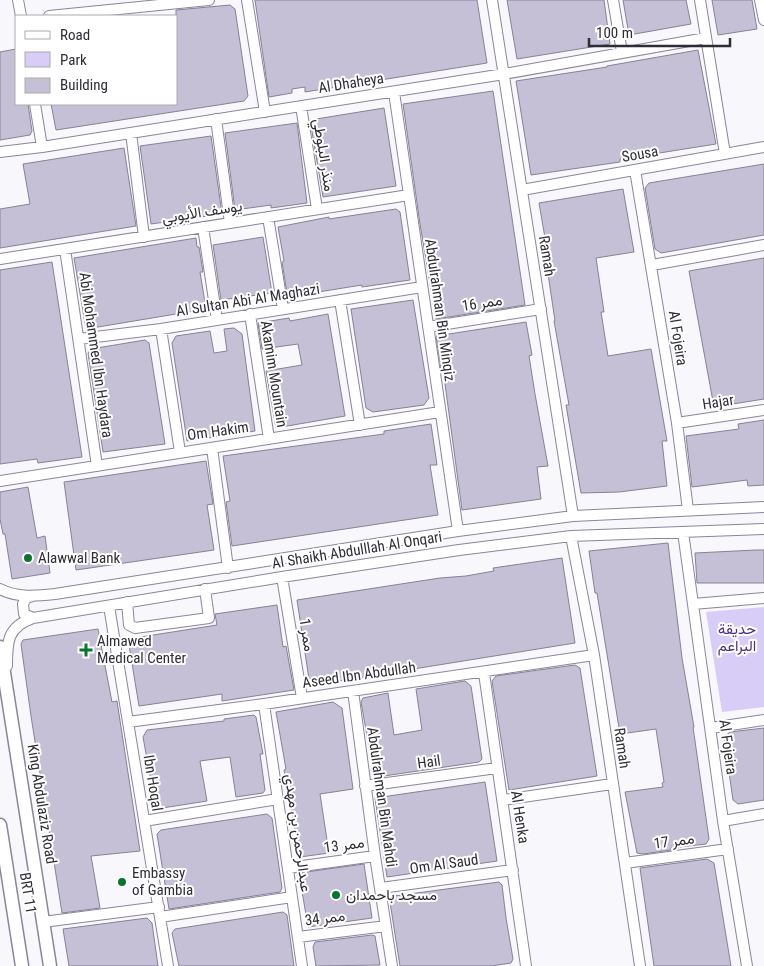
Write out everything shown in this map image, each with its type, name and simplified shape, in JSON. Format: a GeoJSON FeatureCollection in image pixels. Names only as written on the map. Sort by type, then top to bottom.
{"type":"FeatureCollection","features":[{"type":"Feature","properties":{"kind":"main road","name":"King Abdulaziz Road"},"geometry":{"type":"LineString","coordinates":[[0,647],[50,966]]}},
{"type":"Feature","properties":{"kind":"main road","name":"BRT 11"},"geometry":{"type":"LineString","coordinates":[[0,824],[22,966]]}},
{"type":"Feature","properties":{"kind":"street"},"geometry":{"type":"LineString","coordinates":[[18,0],[21,15]]}},
{"type":"Feature","properties":{"kind":"street"},"geometry":{"type":"LineString","coordinates":[[59,15],[209,0]]}},
{"type":"Feature","properties":{"kind":"street"},"geometry":{"type":"LineString","coordinates":[[247,0],[265,112]]}},
{"type":"Feature","properties":{"kind":"street","name":"Ramah"},"geometry":{"type":"LineString","coordinates":[[492,0],[573,516]]}},
{"type":"Feature","properties":{"kind":"street"},"geometry":{"type":"LineString","coordinates":[[613,0],[622,52]]}},
{"type":"Feature","properties":{"kind":"street"},"geometry":{"type":"LineString","coordinates":[[700,0],[726,154]]}},
{"type":"Feature","properties":{"kind":"street"},"geometry":{"type":"LineString","coordinates":[[760,0],[764,20]]}},
{"type":"Feature","properties":{"kind":"street","name":"Al Dhaheya"},"geometry":{"type":"LineString","coordinates":[[0,152],[394,92],[706,38]]}},
{"type":"Feature","properties":{"kind":"street","name":"Abdulrahman Bin Minqiz"},"geometry":{"type":"LineString","coordinates":[[394,92],[458,532]]}},
{"type":"Feature","properties":{"kind":"street"},"geometry":{"type":"LineString","coordinates":[[35,105],[42,147]]}},
{"type":"Feature","properties":{"kind":"street","name":"منذر البلوطي"},"geometry":{"type":"LineString","coordinates":[[301,106],[317,209]]}},
{"type":"Feature","properties":{"kind":"street"},"geometry":{"type":"LineString","coordinates":[[216,120],[230,223]]}},
{"type":"Feature","properties":{"kind":"street"},"geometry":{"type":"LineString","coordinates":[[131,133],[144,237]]}},
{"type":"Feature","properties":{"kind":"street","name":"Sousa"},"geometry":{"type":"LineString","coordinates":[[522,190],[764,147]]}},
{"type":"Feature","properties":{"kind":"street","name":"Al Fojeira"},"geometry":{"type":"LineString","coordinates":[[635,170],[677,423],[688,510]]}},
{"type":"Feature","properties":{"kind":"street","name":"يوسف الأيوبي"},"geometry":{"type":"LineString","coordinates":[[0,259],[409,195]]}},
{"type":"Feature","properties":{"kind":"street"},"geometry":{"type":"LineString","coordinates":[[268,217],[283,309]]}},
{"type":"Feature","properties":{"kind":"street"},"geometry":{"type":"LineString","coordinates":[[202,228],[217,320]]}},
{"type":"Feature","properties":{"kind":"street"},"geometry":{"type":"LineString","coordinates":[[652,265],[764,245]]}},
{"type":"Feature","properties":{"kind":"street","name":"Abi Mohammed Ibn Haydara"},"geometry":{"type":"LineString","coordinates":[[65,249],[97,466]]}},
{"type":"Feature","properties":{"kind":"street","name":"Al Sultan Abi Al Maghazi"},"geometry":{"type":"LineString","coordinates":[[79,339],[161,329],[422,287]]}},
{"type":"Feature","properties":{"kind":"street"},"geometry":{"type":"LineString","coordinates":[[340,300],[360,425]]}},
{"type":"Feature","properties":{"kind":"street","name":"ممر 16"},"geometry":{"type":"LineString","coordinates":[[428,327],[541,309]]}},
{"type":"Feature","properties":{"kind":"street","name":"Akamim Mountain"},"geometry":{"type":"LineString","coordinates":[[250,314],[269,439]]}},
{"type":"Feature","properties":{"kind":"street"},"geometry":{"type":"LineString","coordinates":[[161,329],[180,452]]}},
{"type":"Feature","properties":{"kind":"street","name":"Hajar"},"geometry":{"type":"LineString","coordinates":[[677,423],[764,410]]}},
{"type":"Feature","properties":{"kind":"street","name":"Om Hakim"},"geometry":{"type":"LineString","coordinates":[[0,481],[440,412]]}},
{"type":"Feature","properties":{"kind":"street"},"geometry":{"type":"LineString","coordinates":[[212,448],[228,568]]}},
{"type":"Feature","properties":{"kind":"street","name":"Al Shaikh Abdulllah Al Onqari"},"geometry":{"type":"LineString","coordinates":[[0,589],[33,596],[55,594],[573,516],[764,507]]}},
{"type":"Feature","properties":{"kind":"street","name":"Al Shaikh Abdulllah Al Onqari"},"geometry":{"type":"LineString","coordinates":[[7,682],[7,645],[12,631],[33,618],[205,589],[459,550],[571,536],[764,529]]}},
{"type":"Feature","properties":{"kind":"street","name":"Al Fojeira"},"geometry":{"type":"LineString","coordinates":[[683,532],[710,728],[747,966]]}},
{"type":"Feature","properties":{"kind":"street","name":"Ramah"},"geometry":{"type":"LineString","coordinates":[[571,536],[594,655],[640,966]]}},
{"type":"Feature","properties":{"kind":"street","name":"ممر 1"},"geometry":{"type":"LineString","coordinates":[[282,577],[302,698]]}},
{"type":"Feature","properties":{"kind":"street"},"geometry":{"type":"LineString","coordinates":[[127,602],[129,625],[135,628],[209,618],[205,589]]}},
{"type":"Feature","properties":{"kind":"street"},"geometry":{"type":"LineString","coordinates":[[33,596],[26,598],[23,604],[24,614],[33,618]]}},
{"type":"Feature","properties":{"kind":"street"},"geometry":{"type":"LineString","coordinates":[[693,604],[764,598]]}},
{"type":"Feature","properties":{"kind":"street","name":"Ibn Hoqal"},"geometry":{"type":"LineString","coordinates":[[109,606],[168,966]]}},
{"type":"Feature","properties":{"kind":"street","name":"Aseed Ibn Abdullah"},"geometry":{"type":"LineString","coordinates":[[128,722],[484,673],[594,655]]}},
{"type":"Feature","properties":{"kind":"street","name":"Al Henka"},"geometry":{"type":"LineString","coordinates":[[484,673],[526,966]]}},
{"type":"Feature","properties":{"kind":"street","name":"Abdulrahman Bin Mahdi"},"geometry":{"type":"LineString","coordinates":[[353,691],[392,966]]}},
{"type":"Feature","properties":{"kind":"street","name":"عبدالرحمن بن مهدي"},"geometry":{"type":"LineString","coordinates":[[264,704],[302,966]]}},
{"type":"Feature","properties":{"kind":"street"},"geometry":{"type":"LineString","coordinates":[[710,728],[764,720]]}},
{"type":"Feature","properties":{"kind":"street","name":"Hail"},"geometry":{"type":"LineString","coordinates":[[365,786],[497,768]]}},
{"type":"Feature","properties":{"kind":"street"},"geometry":{"type":"LineString","coordinates":[[503,800],[612,784]]}},
{"type":"Feature","properties":{"kind":"street"},"geometry":{"type":"LineString","coordinates":[[144,821],[278,799]]}},
{"type":"Feature","properties":{"kind":"street"},"geometry":{"type":"LineString","coordinates":[[724,821],[764,814]]}},
{"type":"Feature","properties":{"kind":"street","name":"ممر 17"},"geometry":{"type":"LineString","coordinates":[[625,863],[728,849]]}},
{"type":"Feature","properties":{"kind":"street","name":"ممر 13"},"geometry":{"type":"LineString","coordinates":[[288,868],[375,856]]}},
{"type":"Feature","properties":{"kind":"street","name":"Om Al Saud"},"geometry":{"type":"LineString","coordinates":[[381,888],[512,870]]}},
{"type":"Feature","properties":{"kind":"street"},"geometry":{"type":"LineString","coordinates":[[43,922],[292,898]]}},
{"type":"Feature","properties":{"kind":"street","name":"ممر 34"},"geometry":{"type":"LineString","coordinates":[[298,937],[386,926]]}},
{"type":"Feature","properties":{"kind":"green space","name":"حديقة البراعم"},"geometry":{"type":"Polygon","coordinates":[[[764,607],[764,707],[722,712],[706,612],[764,607]]]}},
{"type":"Feature","properties":{"kind":"building"},"geometry":{"type":"Polygon","coordinates":[[[255,0],[477,0],[487,63],[305,92],[305,87],[292,89],[292,93],[269,97],[255,0]]]}},
{"type":"Feature","properties":{"kind":"building"},"geometry":{"type":"Polygon","coordinates":[[[507,0],[604,0],[610,44],[517,59],[507,0]]]}},
{"type":"Feature","properties":{"kind":"building"},"geometry":{"type":"Polygon","coordinates":[[[623,0],[686,0],[691,24],[629,35],[623,0]]]}},
{"type":"Feature","properties":{"kind":"building"},"geometry":{"type":"Polygon","coordinates":[[[712,0],[752,0],[757,29],[718,35],[712,0]]]}},
{"type":"Feature","properties":{"kind":"building"},"geometry":{"type":"Polygon","coordinates":[[[230,5],[235,9],[248,96],[244,101],[56,130],[51,105],[178,105],[178,15],[176,15],[176,10],[230,5]]]}},
{"type":"Feature","properties":{"kind":"building"},"geometry":{"type":"Polygon","coordinates":[[[15,49],[15,105],[28,105],[32,131],[30,135],[0,140],[0,52],[15,49]]]}},
{"type":"Feature","properties":{"kind":"building"},"geometry":{"type":"Polygon","coordinates":[[[698,50],[716,144],[620,159],[620,162],[531,175],[516,81],[698,50]]]}},
{"type":"Feature","properties":{"kind":"building"},"geometry":{"type":"Polygon","coordinates":[[[493,91],[525,305],[436,319],[403,104],[493,91]]]}},
{"type":"Feature","properties":{"kind":"building"},"geometry":{"type":"Polygon","coordinates":[[[384,108],[396,186],[323,197],[310,120],[384,108]]]}},
{"type":"Feature","properties":{"kind":"building"},"geometry":{"type":"Polygon","coordinates":[[[297,123],[307,203],[235,210],[225,133],[297,123]]]}},
{"type":"Feature","properties":{"kind":"building"},"geometry":{"type":"Polygon","coordinates":[[[211,136],[222,214],[151,224],[140,146],[211,136]]]}},
{"type":"Feature","properties":{"kind":"building"},"geometry":{"type":"Polygon","coordinates":[[[124,148],[136,226],[0,248],[0,209],[30,204],[23,164],[124,148]]]}},
{"type":"Feature","properties":{"kind":"building"},"geometry":{"type":"Polygon","coordinates":[[[764,164],[764,235],[661,253],[655,249],[645,188],[649,183],[764,164]]]}},
{"type":"Feature","properties":{"kind":"building"},"geometry":{"type":"Polygon","coordinates":[[[623,189],[634,252],[596,258],[604,312],[601,312],[608,356],[651,349],[667,441],[662,441],[667,486],[619,492],[581,493],[566,405],[569,405],[554,321],[547,267],[550,267],[539,203],[623,189]]]}},
{"type":"Feature","properties":{"kind":"building"},"geometry":{"type":"Polygon","coordinates":[[[396,209],[400,212],[410,280],[362,287],[362,285],[293,296],[287,293],[278,227],[329,217],[329,219],[396,209]]]}},
{"type":"Feature","properties":{"kind":"building"},"geometry":{"type":"Polygon","coordinates":[[[263,237],[272,293],[221,300],[213,245],[263,237]]]}},
{"type":"Feature","properties":{"kind":"building"},"geometry":{"type":"Polygon","coordinates":[[[196,238],[203,272],[200,272],[206,309],[86,329],[74,258],[196,238]]]}},
{"type":"Feature","properties":{"kind":"building"},"geometry":{"type":"Polygon","coordinates":[[[764,258],[764,399],[714,407],[689,271],[764,258]]]}},
{"type":"Feature","properties":{"kind":"building"},"geometry":{"type":"Polygon","coordinates":[[[52,262],[82,457],[38,463],[37,459],[0,464],[0,270],[52,262]]]}},
{"type":"Feature","properties":{"kind":"building"},"geometry":{"type":"Polygon","coordinates":[[[413,300],[429,398],[424,405],[373,412],[366,408],[351,309],[413,300]]]}},
{"type":"Feature","properties":{"kind":"building"},"geometry":{"type":"Polygon","coordinates":[[[328,314],[345,416],[276,428],[266,371],[302,365],[298,344],[262,349],[258,323],[289,318],[290,321],[328,314]]]}},
{"type":"Feature","properties":{"kind":"building"},"geometry":{"type":"Polygon","coordinates":[[[526,322],[532,355],[529,356],[548,466],[537,467],[541,499],[462,510],[443,369],[441,369],[436,336],[526,322]]]}},
{"type":"Feature","properties":{"kind":"building"},"geometry":{"type":"Polygon","coordinates":[[[234,328],[242,334],[255,431],[187,441],[172,343],[176,336],[210,331],[214,353],[227,351],[224,329],[234,328]]]}},
{"type":"Feature","properties":{"kind":"building"},"geometry":{"type":"Polygon","coordinates":[[[145,340],[149,343],[165,444],[103,452],[88,353],[91,349],[145,340]]]}},
{"type":"Feature","properties":{"kind":"building"},"geometry":{"type":"Polygon","coordinates":[[[764,420],[764,485],[748,486],[747,480],[692,487],[686,436],[739,429],[738,424],[764,420]]]}},
{"type":"Feature","properties":{"kind":"building"},"geometry":{"type":"Polygon","coordinates":[[[431,424],[437,465],[430,465],[438,515],[232,546],[226,502],[230,501],[223,456],[384,434],[384,431],[431,424]]]}},
{"type":"Feature","properties":{"kind":"building"},"geometry":{"type":"Polygon","coordinates":[[[206,461],[213,504],[207,505],[214,550],[76,570],[64,482],[206,461]]]}},
{"type":"Feature","properties":{"kind":"building"},"geometry":{"type":"Polygon","coordinates":[[[28,487],[37,538],[45,536],[50,573],[12,579],[5,534],[3,534],[0,519],[0,492],[28,487]]]}},
{"type":"Feature","properties":{"kind":"building"},"geometry":{"type":"Polygon","coordinates":[[[668,543],[682,658],[694,727],[709,839],[706,844],[671,848],[671,850],[643,854],[637,853],[625,792],[663,787],[662,783],[664,782],[656,729],[620,734],[589,551],[668,543]]]}},
{"type":"Feature","properties":{"kind":"building"},"geometry":{"type":"Polygon","coordinates":[[[764,550],[764,583],[697,583],[695,553],[764,550]]]}},
{"type":"Feature","properties":{"kind":"building"},"geometry":{"type":"Polygon","coordinates":[[[562,558],[575,643],[314,685],[309,679],[297,600],[440,578],[466,576],[494,571],[493,568],[562,558]]]}},
{"type":"Feature","properties":{"kind":"building"},"geometry":{"type":"Polygon","coordinates":[[[277,605],[283,647],[286,646],[294,690],[222,701],[222,694],[139,706],[128,639],[217,625],[215,614],[277,605]]]}},
{"type":"Feature","properties":{"kind":"building"},"geometry":{"type":"Polygon","coordinates":[[[98,629],[112,702],[117,701],[140,851],[91,856],[100,908],[62,913],[21,644],[23,640],[98,629]]]}},
{"type":"Feature","properties":{"kind":"building"},"geometry":{"type":"Polygon","coordinates":[[[575,665],[580,668],[597,776],[509,790],[492,681],[496,676],[575,665]]]}},
{"type":"Feature","properties":{"kind":"building"},"geometry":{"type":"Polygon","coordinates":[[[465,681],[471,686],[482,759],[479,762],[377,777],[374,775],[361,702],[363,698],[388,693],[394,735],[422,730],[416,689],[465,681]]]}},
{"type":"Feature","properties":{"kind":"building"},"geometry":{"type":"Polygon","coordinates":[[[333,702],[342,708],[353,789],[320,794],[329,853],[300,857],[284,770],[286,769],[276,712],[333,702]]]}},
{"type":"Feature","properties":{"kind":"building"},"geometry":{"type":"Polygon","coordinates":[[[254,715],[263,754],[260,754],[265,790],[263,793],[236,797],[230,757],[200,761],[207,801],[156,809],[143,737],[147,730],[224,721],[224,719],[254,715]]]}},
{"type":"Feature","properties":{"kind":"building"},"geometry":{"type":"Polygon","coordinates":[[[764,728],[764,800],[738,804],[733,800],[724,737],[730,732],[764,728]]]}},
{"type":"Feature","properties":{"kind":"building"},"geometry":{"type":"Polygon","coordinates":[[[485,782],[497,861],[387,877],[375,798],[485,782]]]}},
{"type":"Feature","properties":{"kind":"building"},"geometry":{"type":"Polygon","coordinates":[[[267,814],[272,818],[282,888],[280,892],[169,909],[157,834],[161,830],[267,814]]]}},
{"type":"Feature","properties":{"kind":"building"},"geometry":{"type":"Polygon","coordinates":[[[707,859],[714,863],[731,966],[654,966],[640,868],[707,859]]]}},
{"type":"Feature","properties":{"kind":"building","name":"مسجد باحمدان"},"geometry":{"type":"Polygon","coordinates":[[[364,864],[372,918],[308,927],[299,873],[364,864]]]}},
{"type":"Feature","properties":{"kind":"building"},"geometry":{"type":"Polygon","coordinates":[[[499,882],[502,885],[513,959],[511,963],[491,966],[400,966],[390,902],[394,896],[499,882]]]}},
{"type":"Feature","properties":{"kind":"building"},"geometry":{"type":"Polygon","coordinates":[[[283,912],[287,915],[294,966],[179,966],[172,933],[175,929],[283,912]]]}},
{"type":"Feature","properties":{"kind":"building"},"geometry":{"type":"Polygon","coordinates":[[[147,918],[152,923],[158,966],[69,966],[63,929],[147,918]]]}},
{"type":"Feature","properties":{"kind":"building"},"geometry":{"type":"Polygon","coordinates":[[[375,936],[380,965],[316,966],[313,947],[315,942],[375,936]]]}},
{"type":"Feature","properties":{"kind":"place","name":"Alawwal Bank"},"geometry":{"type":"Point","coordinates":[28,558]}},
{"type":"Feature","properties":{"kind":"place","name":"Almawed Medical Center"},"geometry":{"type":"Point","coordinates":[86,650]}},
{"type":"Feature","properties":{"kind":"place","name":"Embassy of Gambia"},"geometry":{"type":"Point","coordinates":[122,882]}},
{"type":"Feature","properties":{"kind":"place","name":"مسجد باحمدان"},"geometry":{"type":"Point","coordinates":[336,895]}}]}
